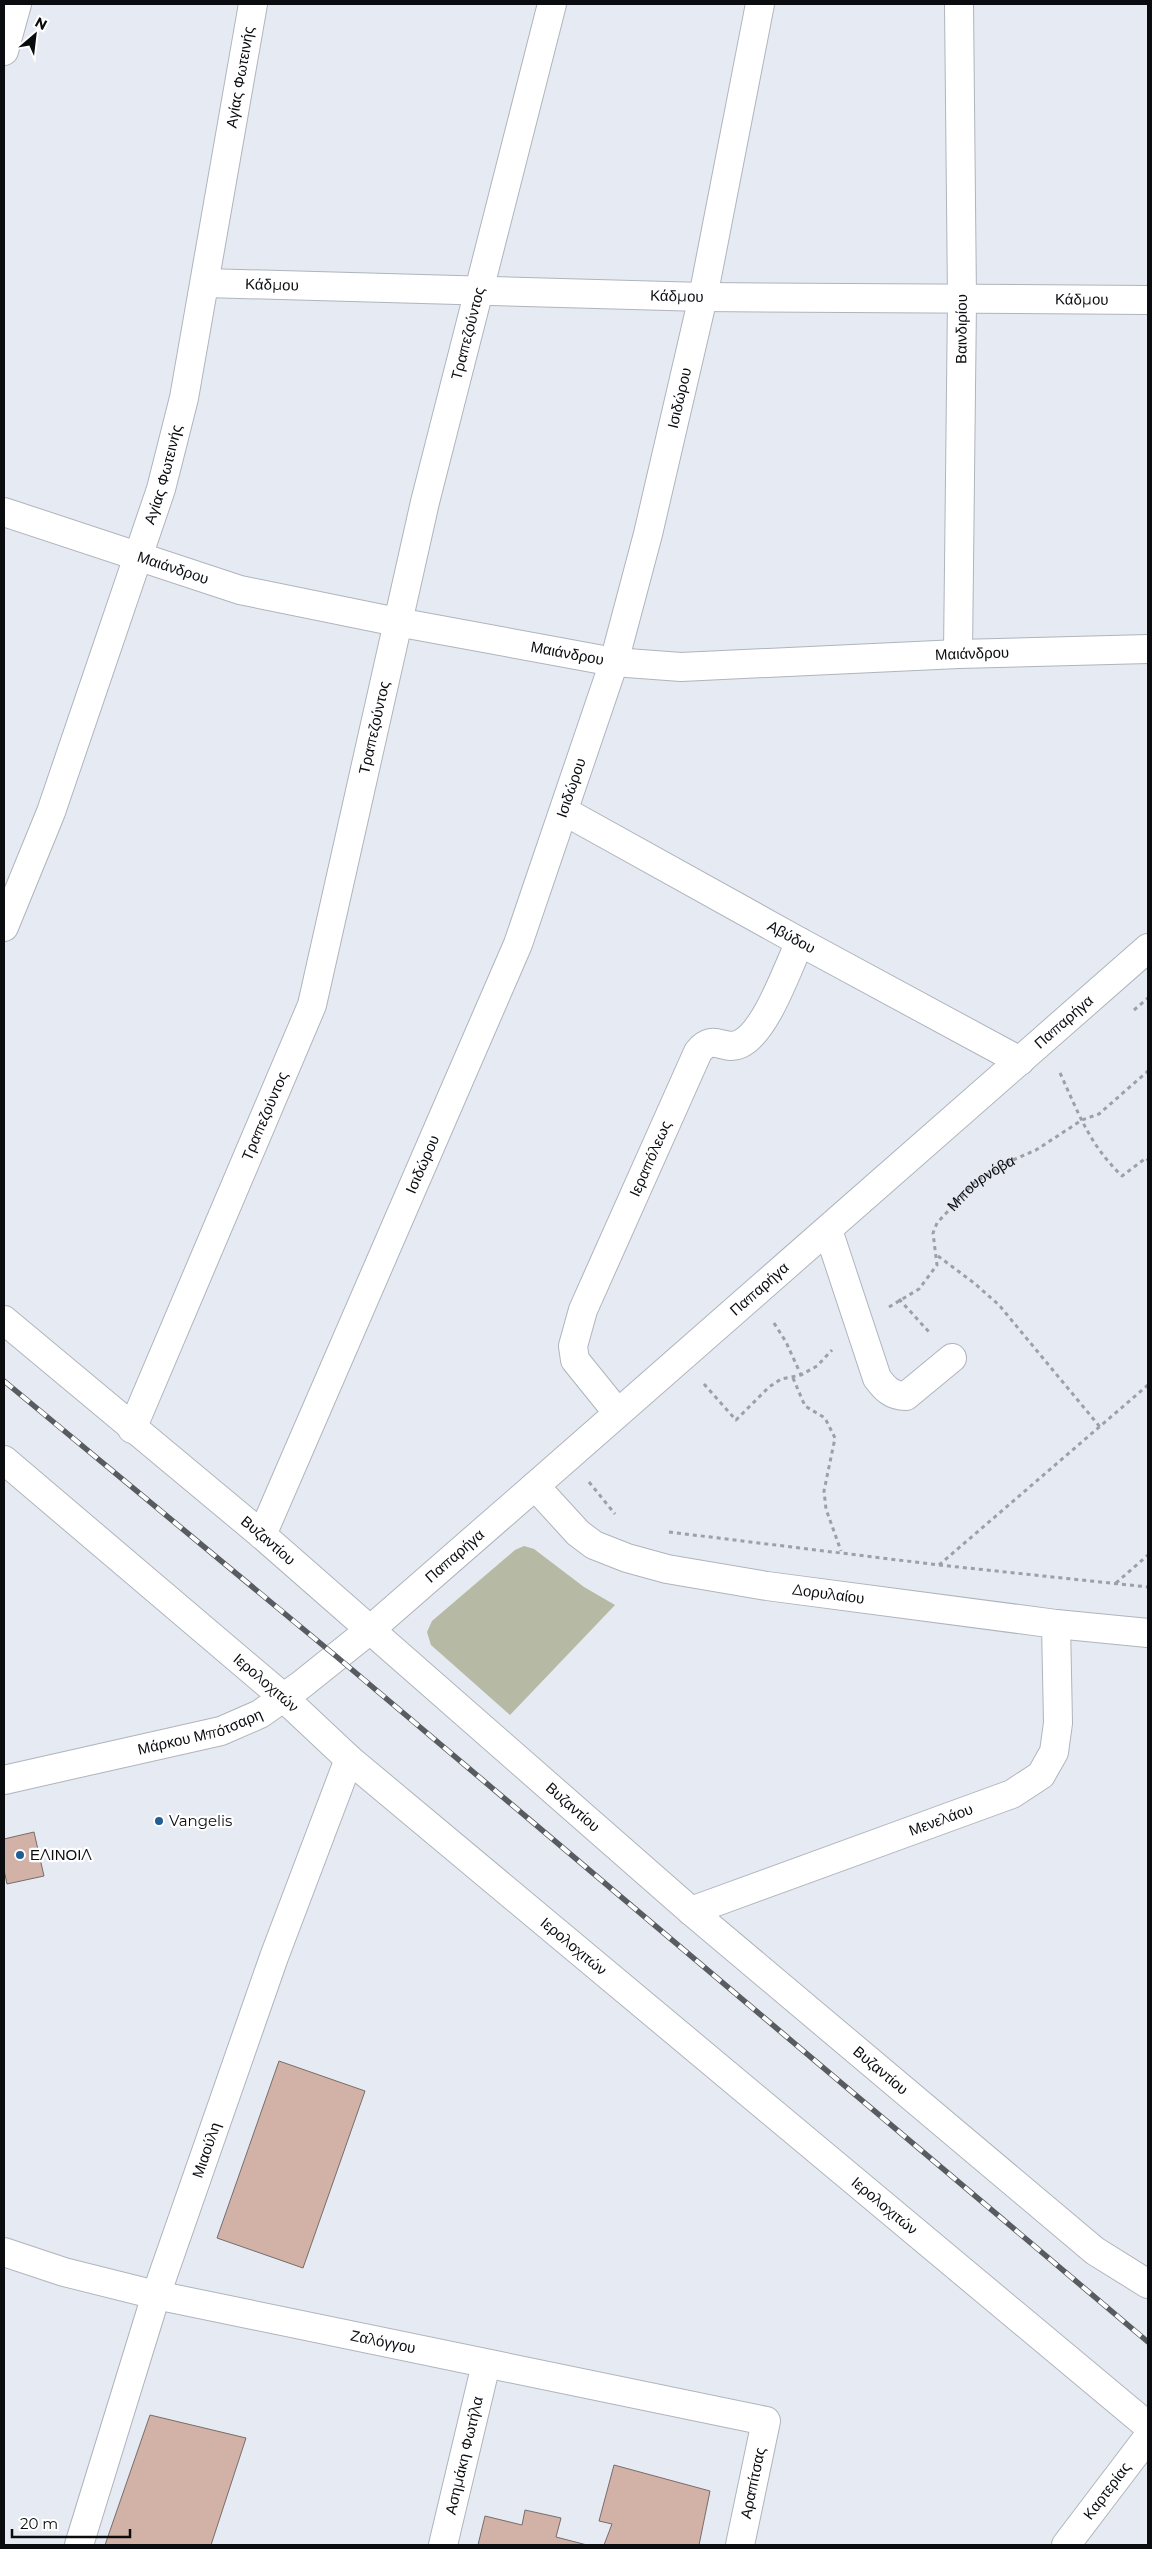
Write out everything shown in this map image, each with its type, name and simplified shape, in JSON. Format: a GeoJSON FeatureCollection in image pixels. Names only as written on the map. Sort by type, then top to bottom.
{"type":"FeatureCollection","features":[{"type":"Feature","properties":{"kind":"street"},"geometry":{"type":"LineString","coordinates":[[4,52],[17,4]]}},
{"type":"Feature","properties":{"kind":"street","name":"Αγίας Φωτεινής"},"geometry":{"type":"LineString","coordinates":[[4,927],[51,812],[161,489],[184,398],[206,283],[253,4]]}},
{"type":"Feature","properties":{"kind":"street","name":"Τραπεζούντος"},"geometry":{"type":"LineString","coordinates":[[132,1429],[312,1005],[425,502],[552,4]]}},
{"type":"Feature","properties":{"kind":"street","name":"Ισιδώρου"},"geometry":{"type":"LineString","coordinates":[[262,1535],[518,944],[614,662],[646,542],[703,298],[760,4]]}},
{"type":"Feature","properties":{"kind":"street","name":"Βαινδιρίου"},"geometry":{"type":"LineString","coordinates":[[958,654],[962,300],[959,4]]}},
{"type":"Feature","properties":{"kind":"street","name":"Κάδμου"},"geometry":{"type":"LineString","coordinates":[[206,283],[479,293],[703,298],[1148,300]]}},
{"type":"Feature","properties":{"kind":"street","name":"Μαιάνδρου"},"geometry":{"type":"LineString","coordinates":[[4,512],[240,590],[397,622],[614,662],[680,667],[958,654],[1148,649]]}},
{"type":"Feature","properties":{"kind":"street","name":"Αβύδου"},"geometry":{"type":"LineString","coordinates":[[564,811],[1020,1061]]}},
{"type":"Feature","properties":{"kind":"street","name":"Ιεραπόλεως"},"geometry":{"type":"LineString","coordinates":[[617,1412],[575,1360],[573,1346],[583,1310],[698,1052],[704,1045],[710,1042],[732,1045],[740,1044],[756,1031],[800,942]]}},
{"type":"Feature","properties":{"kind":"street","name":"Παπαρήγα"},"geometry":{"type":"LineString","coordinates":[[370,1629],[1148,948]]}},
{"type":"Feature","properties":{"kind":"street"},"geometry":{"type":"LineString","coordinates":[[828,1230],[877,1378],[888,1391],[906,1396],[952,1358]]}},
{"type":"Feature","properties":{"kind":"street","name":"Βυζαντίου"},"geometry":{"type":"LineString","coordinates":[[4,1320],[132,1429],[262,1535],[692,1911],[1095,2250],[1148,2284]]}},
{"type":"Feature","properties":{"kind":"street","name":"Ιερολοχιτών"},"geometry":{"type":"LineString","coordinates":[[4,1460],[283,1697],[349,1759],[1148,2426]]}},
{"type":"Feature","properties":{"kind":"street","name":"Δορυλαίου"},"geometry":{"type":"LineString","coordinates":[[535,1486],[578,1533],[594,1545],[635,1560],[667,1568],[767,1586],[1056,1624],[1148,1633]]}},
{"type":"Feature","properties":{"kind":"street","name":"Μενελάου"},"geometry":{"type":"LineString","coordinates":[[692,1911],[1012,1794],[1041,1775],[1054,1752],[1058,1722],[1056,1624]]}},
{"type":"Feature","properties":{"kind":"street","name":"Μάρκου Μπότσαρη"},"geometry":{"type":"LineString","coordinates":[[4,1780],[206,1736],[260,1714],[370,1629]]}},
{"type":"Feature","properties":{"kind":"street","name":"Μιαούλη"},"geometry":{"type":"LineString","coordinates":[[80,2545],[156,2296],[277,1948],[349,1759]]}},
{"type":"Feature","properties":{"kind":"street","name":"Ζαλόγγου"},"geometry":{"type":"LineString","coordinates":[[4,2252],[64,2272],[156,2296],[766,2422]]}},
{"type":"Feature","properties":{"kind":"street","name":"Ασημάκη Φωτήλα"},"geometry":{"type":"LineString","coordinates":[[443,2545],[486,2364]]}},
{"type":"Feature","properties":{"kind":"street","name":"Αραπίτσας"},"geometry":{"type":"LineString","coordinates":[[740,2545],[766,2422]]}},
{"type":"Feature","properties":{"kind":"street","name":"Καρτερίας"},"geometry":{"type":"LineString","coordinates":[[1066,2545],[1148,2437]]}},
{"type":"Feature","properties":{"kind":"path","name":"Μπουρνόβα"},"geometry":{"type":"LineString","coordinates":[[938,1256],[934,1232],[937,1223],[974,1183],[1006,1163],[1036,1150],[1082,1120],[1099,1114],[1148,1071]]}},
{"type":"Feature","properties":{"kind":"path"},"geometry":{"type":"LineString","coordinates":[[1060,1073],[1094,1144],[1122,1176],[1146,1158],[1148,1160]]}},
{"type":"Feature","properties":{"kind":"path"},"geometry":{"type":"LineString","coordinates":[[700,1380],[736,1420],[769,1387],[781,1379],[793,1378],[817,1366],[849,1334],[899,1299],[919,1289],[937,1265],[938,1256]]}},
{"type":"Feature","properties":{"kind":"path"},"geometry":{"type":"LineString","coordinates":[[938,1256],[999,1305],[1100,1427]]}},
{"type":"Feature","properties":{"kind":"path"},"geometry":{"type":"LineString","coordinates":[[899,1299],[952,1358]]}},
{"type":"Feature","properties":{"kind":"path"},"geometry":{"type":"LineString","coordinates":[[771,1319],[786,1342],[801,1375]]}},
{"type":"Feature","properties":{"kind":"path"},"geometry":{"type":"LineString","coordinates":[[793,1378],[805,1406],[825,1418],[835,1438],[824,1491],[826,1509],[841,1552]]}},
{"type":"Feature","properties":{"kind":"path"},"geometry":{"type":"LineString","coordinates":[[939,1565],[1148,1385]]}},
{"type":"Feature","properties":{"kind":"path"},"geometry":{"type":"LineString","coordinates":[[1116,1583],[1148,1556]]}},
{"type":"Feature","properties":{"kind":"green space"},"geometry":{"type":"Polygon","coordinates":[[[524,1546],[534,1549],[584,1587],[615,1605],[510,1715],[431,1645],[427,1632],[432,1621],[515,1550],[524,1546]]]}},
{"type":"Feature","properties":{"kind":"building"},"geometry":{"type":"Polygon","coordinates":[[[34,1832],[44,1876],[7,1884],[4,1870],[4,1839],[34,1832]]]}},
{"type":"Feature","properties":{"kind":"building"},"geometry":{"type":"Polygon","coordinates":[[[279,2061],[365,2091],[303,2268],[217,2238],[279,2061]]]}},
{"type":"Feature","properties":{"kind":"building"},"geometry":{"type":"Polygon","coordinates":[[[150,2415],[246,2438],[211,2545],[105,2545],[150,2415]]]}},
{"type":"Feature","properties":{"kind":"building"},"geometry":{"type":"Polygon","coordinates":[[[614,2465],[710,2491],[699,2545],[604,2545],[612,2524],[599,2521],[614,2465]]]}},
{"type":"Feature","properties":{"kind":"building"},"geometry":{"type":"Polygon","coordinates":[[[525,2510],[561,2518],[556,2537],[587,2545],[478,2545],[485,2516],[522,2525],[525,2510]]]}},
{"type":"Feature","properties":{"kind":"railway"},"geometry":{"type":"LineString","coordinates":[[4,1381],[337,1657],[1148,2342]]}},
{"type":"Feature","properties":{"kind":"place","name":"Vangelis"},"geometry":{"type":"Point","coordinates":[159,1821]}},
{"type":"Feature","properties":{"kind":"place","name":"ΕΛΙΝΟΙΛ"},"geometry":{"type":"Point","coordinates":[20,1855]}}]}
